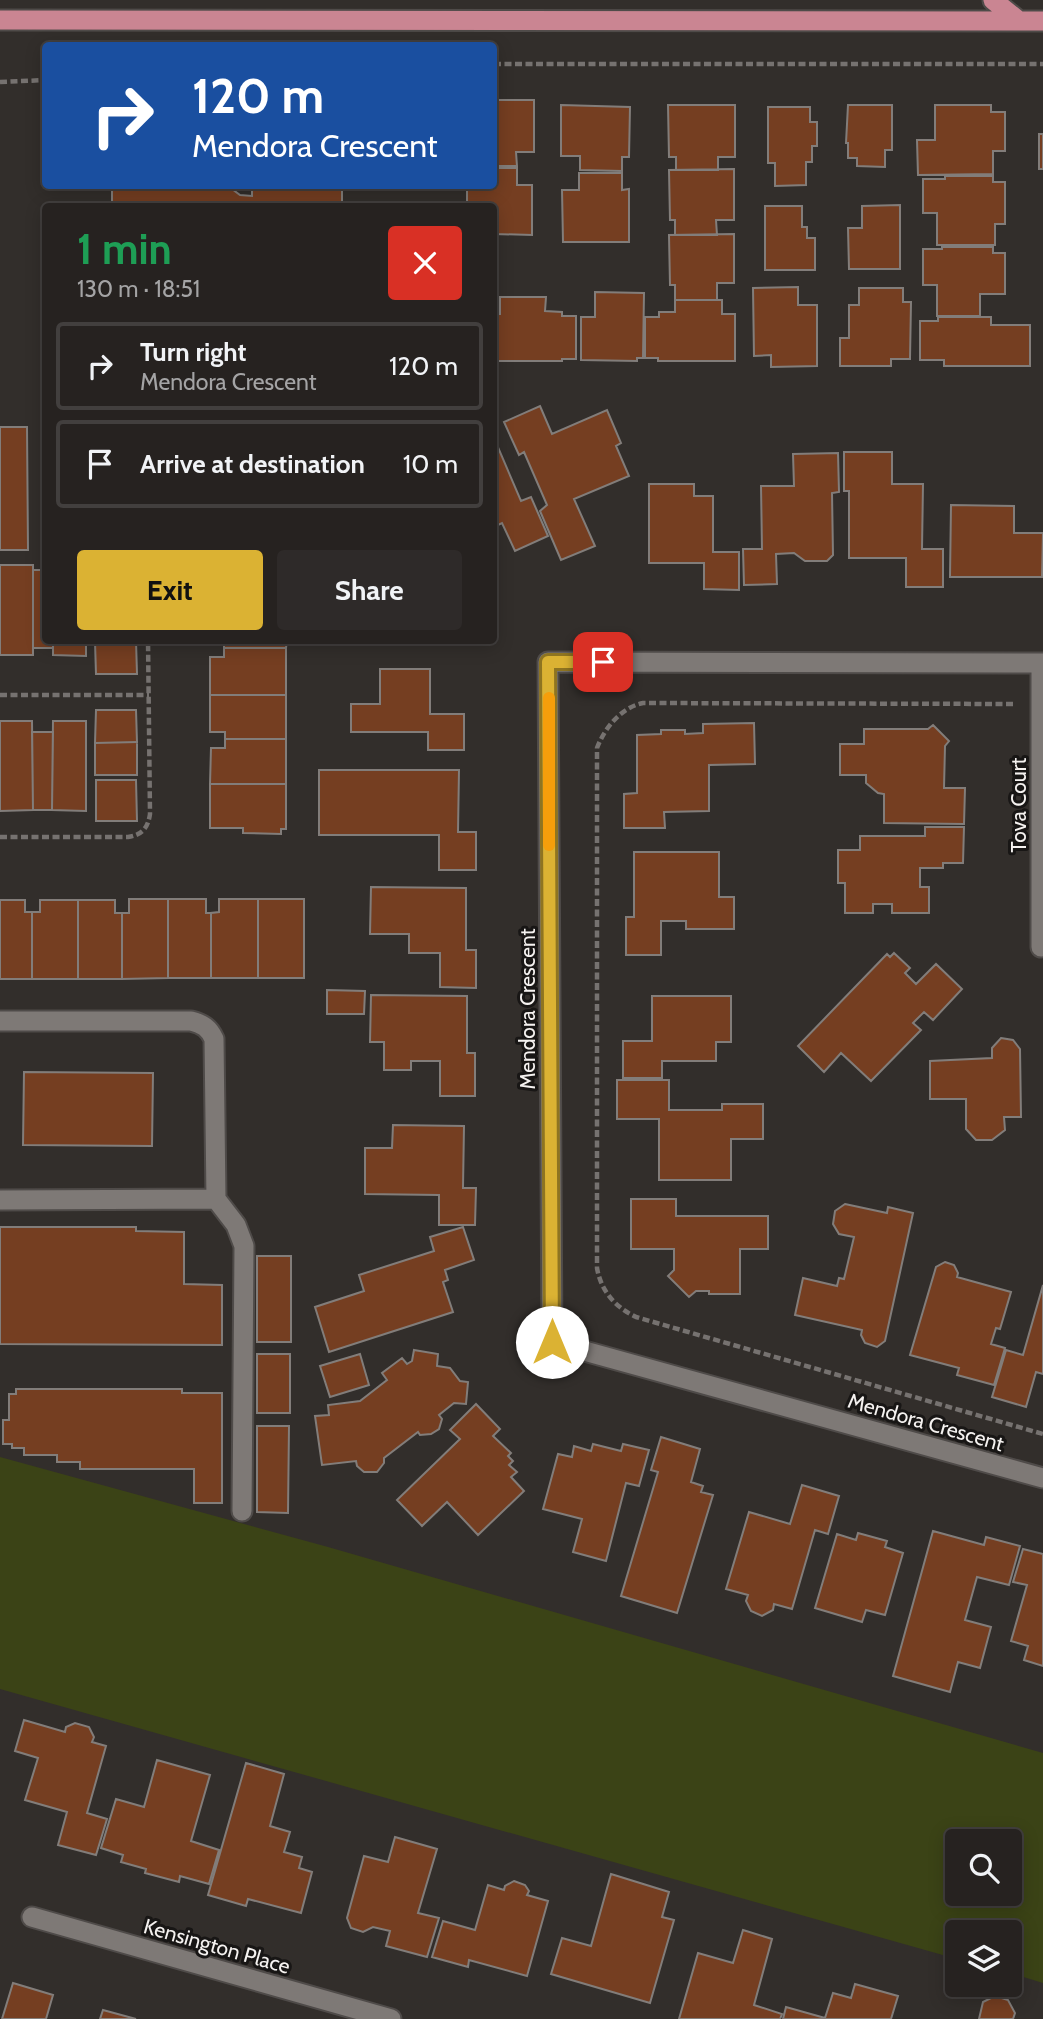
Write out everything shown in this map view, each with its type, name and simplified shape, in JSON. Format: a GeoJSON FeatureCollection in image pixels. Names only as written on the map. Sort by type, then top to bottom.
{"type":"FeatureCollection","features":[{"type":"Feature","properties":{"kind":"main road"},"geometry":{"type":"LineString","coordinates":[[993,0],[1019,21]]}},
{"type":"Feature","properties":{"kind":"main road"},"geometry":{"type":"LineString","coordinates":[[0,20],[1043,21]]}},
{"type":"Feature","properties":{"kind":"street","name":"Mendora Crescent"},"geometry":{"type":"LineString","coordinates":[[1042,663],[548,662],[552,1342],[1043,1478]]}},
{"type":"Feature","properties":{"kind":"street","name":"Tova Court"},"geometry":{"type":"LineString","coordinates":[[1041,947],[1042,663]]}},
{"type":"Feature","properties":{"kind":"street"},"geometry":{"type":"LineString","coordinates":[[0,1021],[191,1021],[210,1030],[216,1049],[216,1199],[236,1225],[244,1246],[242,1511]]}},
{"type":"Feature","properties":{"kind":"street"},"geometry":{"type":"LineString","coordinates":[[0,1200],[216,1199]]}},
{"type":"Feature","properties":{"kind":"street","name":"Kensington Place"},"geometry":{"type":"LineString","coordinates":[[32,1917],[391,2019]]}},
{"type":"Feature","properties":{"kind":"path"},"geometry":{"type":"LineString","coordinates":[[497,64],[1043,64]]}},
{"type":"Feature","properties":{"kind":"path"},"geometry":{"type":"LineString","coordinates":[[0,82],[42,80]]}},
{"type":"Feature","properties":{"kind":"path"},"geometry":{"type":"LineString","coordinates":[[0,837],[138,836],[149,822],[148,644]]}},
{"type":"Feature","properties":{"kind":"path"},"geometry":{"type":"LineString","coordinates":[[0,695],[149,695]]}},
{"type":"Feature","properties":{"kind":"path"},"geometry":{"type":"LineString","coordinates":[[1018,704],[643,703],[629,706],[602,735],[597,748],[597,1268],[599,1279],[614,1302],[622,1310],[636,1317],[1043,1434]]}},
{"type":"Feature","properties":{"kind":"green space"},"geometry":{"type":"Polygon","coordinates":[[[0,1457],[328,1547],[1043,1753],[1043,1983],[1022,1977],[1022,1920],[945,1920],[945,1956],[0,1689],[0,1457]]]}},
{"type":"Feature","properties":{"kind":"building"},"geometry":{"type":"Polygon","coordinates":[[[497,100],[534,100],[534,152],[516,152],[517,166],[497,166],[497,100]]]}},
{"type":"Feature","properties":{"kind":"building"},"geometry":{"type":"Polygon","coordinates":[[[561,105],[630,107],[629,157],[622,157],[622,171],[580,170],[580,156],[561,156],[561,105]]]}},
{"type":"Feature","properties":{"kind":"building"},"geometry":{"type":"Polygon","coordinates":[[[668,105],[735,105],[735,157],[718,157],[718,170],[676,170],[676,157],[669,157],[668,105]]]}},
{"type":"Feature","properties":{"kind":"building"},"geometry":{"type":"Polygon","coordinates":[[[848,105],[892,105],[892,150],[885,150],[885,167],[857,166],[857,158],[848,158],[848,105]]]}},
{"type":"Feature","properties":{"kind":"building"},"geometry":{"type":"Polygon","coordinates":[[[935,105],[991,105],[991,112],[1005,112],[1005,151],[993,151],[993,174],[918,175],[917,140],[935,140],[935,105]]]}},
{"type":"Feature","properties":{"kind":"building"},"geometry":{"type":"Polygon","coordinates":[[[768,107],[810,107],[810,122],[817,122],[817,146],[812,146],[812,162],[806,162],[806,185],[775,186],[775,163],[768,163],[768,107]]]}},
{"type":"Feature","properties":{"kind":"building"},"geometry":{"type":"Polygon","coordinates":[[[1039,134],[1043,134],[1043,169],[1039,169],[1039,134]]]}},
{"type":"Feature","properties":{"kind":"building"},"geometry":{"type":"Polygon","coordinates":[[[497,168],[517,168],[517,185],[532,185],[532,235],[497,234],[497,203],[467,203],[467,189],[497,189],[497,168]]]}},
{"type":"Feature","properties":{"kind":"building"},"geometry":{"type":"Polygon","coordinates":[[[734,169],[734,220],[716,220],[717,235],[675,235],[675,220],[670,220],[669,170],[734,169]]]}},
{"type":"Feature","properties":{"kind":"building"},"geometry":{"type":"Polygon","coordinates":[[[579,173],[622,173],[622,190],[629,189],[629,242],[563,242],[562,190],[579,190],[579,173]]]}},
{"type":"Feature","properties":{"kind":"building"},"geometry":{"type":"Polygon","coordinates":[[[945,176],[993,176],[993,182],[1005,182],[1005,224],[995,224],[995,245],[937,245],[937,213],[923,213],[923,179],[945,179],[945,176]]]}},
{"type":"Feature","properties":{"kind":"building"},"geometry":{"type":"Polygon","coordinates":[[[112,189],[232,189],[240,195],[252,196],[252,189],[342,189],[342,203],[112,203],[112,189]]]}},
{"type":"Feature","properties":{"kind":"building"},"geometry":{"type":"Polygon","coordinates":[[[900,205],[900,269],[849,269],[848,228],[862,228],[862,206],[900,205]]]}},
{"type":"Feature","properties":{"kind":"building"},"geometry":{"type":"Polygon","coordinates":[[[765,206],[802,206],[802,227],[807,227],[807,238],[815,238],[815,270],[765,270],[765,206]]]}},
{"type":"Feature","properties":{"kind":"building"},"geometry":{"type":"Polygon","coordinates":[[[734,234],[734,283],[717,283],[717,300],[675,300],[675,285],[670,285],[669,235],[734,234]]]}},
{"type":"Feature","properties":{"kind":"building"},"geometry":{"type":"Polygon","coordinates":[[[993,247],[993,253],[1005,253],[1005,294],[980,294],[980,316],[937,316],[937,285],[923,285],[923,249],[993,247]]]}},
{"type":"Feature","properties":{"kind":"building"},"geometry":{"type":"Polygon","coordinates":[[[798,287],[798,305],[817,305],[817,366],[771,367],[771,355],[754,356],[753,288],[798,287]]]}},
{"type":"Feature","properties":{"kind":"building"},"geometry":{"type":"Polygon","coordinates":[[[859,288],[903,288],[903,302],[911,302],[910,359],[891,359],[891,366],[840,366],[840,338],[849,338],[849,305],[859,305],[859,288]]]}},
{"type":"Feature","properties":{"kind":"building"},"geometry":{"type":"Polygon","coordinates":[[[595,292],[644,293],[643,358],[637,358],[637,361],[581,360],[581,317],[595,317],[595,292]]]}},
{"type":"Feature","properties":{"kind":"building"},"geometry":{"type":"Polygon","coordinates":[[[500,297],[546,297],[545,311],[562,312],[562,316],[576,316],[576,359],[497,361],[497,314],[500,314],[500,297]]]}},
{"type":"Feature","properties":{"kind":"building"},"geometry":{"type":"Polygon","coordinates":[[[675,300],[722,300],[722,314],[735,314],[735,361],[658,361],[658,358],[645,358],[645,317],[659,317],[659,312],[675,312],[675,300]]]}},
{"type":"Feature","properties":{"kind":"building"},"geometry":{"type":"Polygon","coordinates":[[[938,317],[991,317],[991,325],[1030,325],[1030,366],[944,366],[944,360],[920,360],[920,321],[938,321],[938,317]]]}},
{"type":"Feature","properties":{"kind":"building"},"geometry":{"type":"Polygon","coordinates":[[[540,406],[552,434],[607,410],[621,443],[616,446],[629,476],[574,499],[595,546],[561,560],[540,511],[547,505],[524,452],[519,455],[504,422],[540,406]]]}},
{"type":"Feature","properties":{"kind":"building"},"geometry":{"type":"Polygon","coordinates":[[[0,427],[27,427],[28,550],[0,550],[0,427]]]}},
{"type":"Feature","properties":{"kind":"building"},"geometry":{"type":"Polygon","coordinates":[[[497,445],[521,501],[531,497],[548,536],[515,551],[502,523],[497,526],[497,445]]]}},
{"type":"Feature","properties":{"kind":"building"},"geometry":{"type":"Polygon","coordinates":[[[844,452],[892,452],[892,484],[923,484],[922,549],[943,549],[943,587],[906,587],[906,558],[849,558],[849,491],[844,491],[844,452]]]}},
{"type":"Feature","properties":{"kind":"building"},"geometry":{"type":"Polygon","coordinates":[[[838,453],[839,492],[832,493],[833,555],[827,561],[805,561],[794,553],[776,554],[777,584],[744,585],[743,549],[762,549],[761,486],[794,486],[793,454],[838,453]]]}},
{"type":"Feature","properties":{"kind":"building"},"geometry":{"type":"Polygon","coordinates":[[[649,484],[694,484],[694,496],[713,496],[713,552],[739,552],[739,590],[704,589],[704,563],[649,563],[649,484]]]}},
{"type":"Feature","properties":{"kind":"building"},"geometry":{"type":"Polygon","coordinates":[[[951,505],[1014,506],[1014,533],[1043,533],[1042,577],[950,577],[951,505]]]}},
{"type":"Feature","properties":{"kind":"building"},"geometry":{"type":"Polygon","coordinates":[[[0,565],[33,565],[33,655],[0,655],[0,565]]]}},
{"type":"Feature","properties":{"kind":"building"},"geometry":{"type":"Polygon","coordinates":[[[33,570],[42,570],[42,644],[53,644],[53,648],[33,648],[33,570]]]}},
{"type":"Feature","properties":{"kind":"building"},"geometry":{"type":"Polygon","coordinates":[[[53,644],[86,644],[86,656],[53,655],[53,644]]]}},
{"type":"Feature","properties":{"kind":"building"},"geometry":{"type":"Polygon","coordinates":[[[95,644],[136,644],[137,674],[96,674],[95,644]]]}},
{"type":"Feature","properties":{"kind":"building"},"geometry":{"type":"Polygon","coordinates":[[[224,644],[286,644],[286,648],[224,648],[224,644]]]}},
{"type":"Feature","properties":{"kind":"building"},"geometry":{"type":"Polygon","coordinates":[[[224,648],[286,648],[286,695],[210,695],[210,657],[224,657],[224,648]]]}},
{"type":"Feature","properties":{"kind":"building"},"geometry":{"type":"Polygon","coordinates":[[[380,669],[430,669],[430,714],[464,714],[464,750],[428,750],[428,732],[351,732],[351,704],[380,704],[380,669]]]}},
{"type":"Feature","properties":{"kind":"building"},"geometry":{"type":"Polygon","coordinates":[[[210,695],[286,695],[286,739],[225,739],[225,732],[210,732],[210,695]]]}},
{"type":"Feature","properties":{"kind":"building"},"geometry":{"type":"Polygon","coordinates":[[[96,710],[136,710],[137,742],[95,743],[96,710]]]}},
{"type":"Feature","properties":{"kind":"building"},"geometry":{"type":"Polygon","coordinates":[[[0,721],[32,721],[33,810],[0,811],[0,721]]]}},
{"type":"Feature","properties":{"kind":"building"},"geometry":{"type":"Polygon","coordinates":[[[53,721],[86,721],[86,811],[52,810],[53,721]]]}},
{"type":"Feature","properties":{"kind":"building"},"geometry":{"type":"Polygon","coordinates":[[[754,723],[755,764],[709,765],[709,811],[664,812],[665,828],[624,828],[624,794],[637,793],[637,735],[661,734],[661,730],[685,730],[685,734],[703,733],[703,724],[754,723]]]}},
{"type":"Feature","properties":{"kind":"building"},"geometry":{"type":"Polygon","coordinates":[[[933,725],[949,741],[945,746],[944,788],[965,788],[964,824],[884,823],[884,794],[878,793],[866,783],[866,775],[840,775],[840,744],[864,744],[864,729],[928,729],[933,725]]]}},
{"type":"Feature","properties":{"kind":"building"},"geometry":{"type":"Polygon","coordinates":[[[32,732],[53,732],[52,810],[33,810],[32,732]]]}},
{"type":"Feature","properties":{"kind":"building"},"geometry":{"type":"Polygon","coordinates":[[[225,739],[286,739],[286,784],[210,784],[211,748],[225,748],[225,739]]]}},
{"type":"Feature","properties":{"kind":"building"},"geometry":{"type":"Polygon","coordinates":[[[137,742],[137,775],[95,775],[95,743],[137,742]]]}},
{"type":"Feature","properties":{"kind":"building"},"geometry":{"type":"Polygon","coordinates":[[[319,770],[459,770],[458,832],[476,832],[476,870],[439,870],[439,835],[319,835],[319,770]]]}},
{"type":"Feature","properties":{"kind":"building"},"geometry":{"type":"Polygon","coordinates":[[[96,780],[136,780],[137,821],[96,821],[96,780]]]}},
{"type":"Feature","properties":{"kind":"building"},"geometry":{"type":"Polygon","coordinates":[[[210,784],[286,784],[286,829],[281,829],[281,834],[243,833],[243,828],[210,828],[210,784]]]}},
{"type":"Feature","properties":{"kind":"building"},"geometry":{"type":"Polygon","coordinates":[[[925,827],[964,827],[963,863],[943,863],[943,868],[920,868],[920,887],[929,887],[929,913],[892,913],[892,904],[873,904],[873,913],[845,913],[845,883],[838,883],[838,850],[860,850],[860,836],[925,836],[925,827]]]}},
{"type":"Feature","properties":{"kind":"building"},"geometry":{"type":"Polygon","coordinates":[[[634,852],[719,852],[719,897],[734,897],[734,929],[686,929],[686,921],[661,921],[661,955],[626,955],[626,917],[634,917],[634,852]]]}},
{"type":"Feature","properties":{"kind":"building"},"geometry":{"type":"Polygon","coordinates":[[[371,887],[466,888],[466,950],[476,950],[476,988],[440,987],[440,953],[409,953],[409,934],[370,934],[371,887]]]}},
{"type":"Feature","properties":{"kind":"building"},"geometry":{"type":"Polygon","coordinates":[[[129,899],[168,899],[168,978],[122,979],[122,913],[129,913],[129,899]]]}},
{"type":"Feature","properties":{"kind":"building"},"geometry":{"type":"Polygon","coordinates":[[[168,899],[206,899],[206,913],[211,913],[211,978],[168,978],[168,899]]]}},
{"type":"Feature","properties":{"kind":"building"},"geometry":{"type":"Polygon","coordinates":[[[219,899],[258,899],[258,978],[211,978],[211,913],[219,912],[219,899]]]}},
{"type":"Feature","properties":{"kind":"building"},"geometry":{"type":"Polygon","coordinates":[[[258,899],[304,899],[304,978],[258,978],[258,899]]]}},
{"type":"Feature","properties":{"kind":"building"},"geometry":{"type":"Polygon","coordinates":[[[0,900],[25,900],[25,912],[32,912],[32,979],[0,979],[0,900]]]}},
{"type":"Feature","properties":{"kind":"building"},"geometry":{"type":"Polygon","coordinates":[[[40,900],[78,900],[78,979],[32,979],[32,912],[40,912],[40,900]]]}},
{"type":"Feature","properties":{"kind":"building"},"geometry":{"type":"Polygon","coordinates":[[[78,900],[115,900],[115,913],[122,913],[122,979],[78,979],[78,900]]]}},
{"type":"Feature","properties":{"kind":"building"},"geometry":{"type":"Polygon","coordinates":[[[894,953],[910,968],[905,973],[916,984],[936,964],[962,989],[933,1020],[924,1012],[913,1023],[921,1030],[871,1081],[841,1053],[824,1072],[798,1046],[887,954],[890,957],[894,953]]]}},
{"type":"Feature","properties":{"kind":"building"},"geometry":{"type":"Polygon","coordinates":[[[327,990],[365,991],[364,1014],[327,1014],[327,990]]]}},
{"type":"Feature","properties":{"kind":"building"},"geometry":{"type":"Polygon","coordinates":[[[371,995],[467,996],[467,1053],[475,1053],[475,1096],[440,1096],[440,1061],[411,1061],[411,1070],[384,1070],[384,1042],[370,1042],[371,995]]]}},
{"type":"Feature","properties":{"kind":"building"},"geometry":{"type":"Polygon","coordinates":[[[652,996],[731,996],[731,1042],[716,1042],[716,1061],[662,1061],[662,1078],[623,1078],[623,1041],[652,1041],[652,996]]]}},
{"type":"Feature","properties":{"kind":"building"},"geometry":{"type":"Polygon","coordinates":[[[1001,1038],[1013,1040],[1020,1049],[1021,1117],[1004,1117],[1005,1130],[992,1140],[976,1140],[966,1129],[966,1099],[930,1099],[930,1061],[992,1058],[992,1048],[1001,1038]]]}},
{"type":"Feature","properties":{"kind":"building"},"geometry":{"type":"Polygon","coordinates":[[[24,1072],[153,1073],[152,1146],[23,1145],[24,1072]]]}},
{"type":"Feature","properties":{"kind":"building"},"geometry":{"type":"Polygon","coordinates":[[[617,1080],[669,1080],[669,1110],[722,1110],[722,1104],[763,1104],[763,1139],[731,1139],[731,1180],[659,1180],[659,1119],[617,1119],[617,1080]]]}},
{"type":"Feature","properties":{"kind":"building"},"geometry":{"type":"Polygon","coordinates":[[[393,1125],[464,1126],[463,1188],[476,1188],[475,1225],[439,1225],[439,1195],[365,1194],[365,1148],[392,1148],[393,1125]]]}},
{"type":"Feature","properties":{"kind":"building"},"geometry":{"type":"Polygon","coordinates":[[[631,1199],[676,1199],[676,1216],[768,1216],[768,1249],[740,1249],[740,1294],[709,1294],[709,1291],[696,1291],[689,1297],[668,1276],[674,1270],[674,1249],[631,1249],[631,1199]]]}},
{"type":"Feature","properties":{"kind":"building"},"geometry":{"type":"Polygon","coordinates":[[[845,1204],[887,1213],[888,1207],[913,1213],[885,1341],[877,1347],[865,1343],[862,1330],[795,1315],[803,1278],[837,1286],[839,1278],[844,1279],[854,1237],[839,1234],[833,1224],[835,1211],[845,1204]]]}},
{"type":"Feature","properties":{"kind":"building"},"geometry":{"type":"Polygon","coordinates":[[[0,1227],[136,1227],[136,1231],[184,1232],[184,1284],[222,1285],[222,1345],[0,1344],[0,1227]]]}},
{"type":"Feature","properties":{"kind":"building"},"geometry":{"type":"Polygon","coordinates":[[[463,1227],[474,1260],[445,1270],[448,1280],[443,1282],[453,1312],[329,1352],[315,1307],[364,1291],[359,1275],[434,1251],[430,1237],[463,1227]]]}},
{"type":"Feature","properties":{"kind":"building"},"geometry":{"type":"Polygon","coordinates":[[[257,1256],[291,1256],[291,1342],[257,1342],[257,1256]]]}},
{"type":"Feature","properties":{"kind":"building"},"geometry":{"type":"Polygon","coordinates":[[[945,1262],[954,1265],[957,1277],[1011,1292],[1000,1329],[996,1328],[991,1344],[1005,1348],[994,1385],[957,1375],[959,1368],[910,1355],[936,1267],[945,1262]]]}},
{"type":"Feature","properties":{"kind":"building"},"geometry":{"type":"Polygon","coordinates":[[[1043,1285],[1043,1374],[1036,1372],[1026,1407],[992,1397],[1006,1350],[1023,1355],[1043,1285]]]}},
{"type":"Feature","properties":{"kind":"building"},"geometry":{"type":"Polygon","coordinates":[[[414,1350],[438,1354],[437,1366],[450,1368],[460,1381],[468,1382],[466,1404],[454,1403],[439,1415],[442,1419],[439,1429],[431,1434],[420,1435],[418,1432],[384,1458],[384,1463],[377,1472],[364,1472],[357,1466],[356,1461],[322,1465],[315,1416],[329,1415],[328,1405],[360,1401],[387,1380],[382,1373],[402,1358],[407,1364],[412,1361],[414,1350]]]}},
{"type":"Feature","properties":{"kind":"building"},"geometry":{"type":"Polygon","coordinates":[[[257,1354],[290,1354],[290,1413],[257,1413],[257,1354]]]}},
{"type":"Feature","properties":{"kind":"building"},"geometry":{"type":"Polygon","coordinates":[[[360,1354],[369,1385],[330,1397],[320,1366],[360,1354]]]}},
{"type":"Feature","properties":{"kind":"building"},"geometry":{"type":"Polygon","coordinates":[[[16,1389],[182,1389],[182,1393],[222,1393],[222,1503],[194,1503],[194,1469],[80,1469],[80,1462],[57,1462],[57,1455],[24,1455],[24,1448],[12,1448],[12,1444],[3,1444],[3,1420],[9,1420],[9,1394],[16,1394],[16,1389]]]}},
{"type":"Feature","properties":{"kind":"building"},"geometry":{"type":"Polygon","coordinates":[[[476,1404],[500,1429],[493,1436],[511,1453],[508,1456],[513,1461],[509,1465],[517,1472],[511,1477],[524,1491],[478,1535],[447,1502],[422,1526],[397,1500],[460,1439],[450,1430],[476,1404]]]}},
{"type":"Feature","properties":{"kind":"building"},"geometry":{"type":"Polygon","coordinates":[[[257,1426],[289,1426],[288,1513],[257,1512],[257,1426]]]}},
{"type":"Feature","properties":{"kind":"building"},"geometry":{"type":"Polygon","coordinates":[[[661,1437],[700,1449],[691,1482],[703,1486],[701,1492],[713,1495],[677,1613],[621,1596],[658,1472],[651,1470],[661,1437]]]}},
{"type":"Feature","properties":{"kind":"building"},"geometry":{"type":"Polygon","coordinates":[[[593,1444],[621,1451],[623,1444],[649,1450],[639,1486],[626,1483],[606,1561],[573,1552],[582,1519],[543,1509],[558,1454],[572,1457],[574,1446],[591,1451],[593,1444]]]}},
{"type":"Feature","properties":{"kind":"building"},"geometry":{"type":"Polygon","coordinates":[[[802,1485],[839,1496],[828,1534],[815,1530],[792,1609],[774,1604],[773,1610],[762,1616],[751,1611],[746,1601],[748,1595],[726,1589],[749,1512],[790,1524],[802,1485]]]}},
{"type":"Feature","properties":{"kind":"building"},"geometry":{"type":"Polygon","coordinates":[[[933,1531],[984,1545],[986,1537],[1020,1546],[1009,1585],[977,1577],[965,1620],[991,1627],[980,1668],[958,1662],[950,1692],[893,1676],[933,1531]]]}},
{"type":"Feature","properties":{"kind":"building"},"geometry":{"type":"Polygon","coordinates":[[[858,1533],[887,1541],[885,1547],[903,1553],[885,1615],[866,1610],[862,1622],[815,1608],[837,1534],[856,1540],[858,1533]]]}},
{"type":"Feature","properties":{"kind":"building"},"geometry":{"type":"Polygon","coordinates":[[[1023,1549],[1043,1554],[1043,1666],[1024,1660],[1028,1646],[1011,1641],[1027,1585],[1013,1582],[1023,1549]]]}},
{"type":"Feature","properties":{"kind":"building"},"geometry":{"type":"Polygon","coordinates":[[[24,1720],[65,1732],[66,1727],[75,1723],[89,1727],[94,1737],[92,1742],[106,1746],[87,1813],[107,1819],[96,1855],[58,1845],[67,1812],[25,1800],[38,1758],[15,1751],[24,1720]]]}},
{"type":"Feature","properties":{"kind":"building"},"geometry":{"type":"Polygon","coordinates":[[[157,1760],[210,1775],[191,1841],[219,1850],[209,1884],[180,1876],[179,1882],[145,1873],[146,1869],[121,1862],[123,1855],[101,1848],[116,1799],[144,1807],[157,1760]]]}},
{"type":"Feature","properties":{"kind":"building"},"geometry":{"type":"Polygon","coordinates":[[[246,1763],[284,1774],[270,1826],[290,1832],[284,1852],[302,1857],[299,1868],[312,1872],[301,1913],[248,1899],[246,1906],[208,1895],[246,1763]]]}},
{"type":"Feature","properties":{"kind":"building"},"geometry":{"type":"Polygon","coordinates":[[[395,1837],[437,1849],[418,1913],[439,1918],[427,1957],[386,1946],[390,1931],[373,1927],[363,1932],[351,1928],[347,1918],[364,1856],[388,1862],[395,1837]]]}},
{"type":"Feature","properties":{"kind":"building"},"geometry":{"type":"Polygon","coordinates":[[[611,1874],[669,1892],[662,1917],[674,1920],[650,2003],[551,1974],[562,1938],[591,1946],[611,1874]]]}},
{"type":"Feature","properties":{"kind":"building"},"geometry":{"type":"Polygon","coordinates":[[[514,1881],[525,1885],[529,1891],[527,1895],[548,1901],[527,1976],[469,1960],[468,1967],[432,1957],[443,1921],[475,1930],[488,1885],[504,1890],[505,1886],[514,1881]]]}},
{"type":"Feature","properties":{"kind":"building"},"geometry":{"type":"Polygon","coordinates":[[[743,1930],[772,1939],[754,2005],[782,2014],[780,2019],[679,2019],[698,1953],[733,1963],[743,1930]]]}},
{"type":"Feature","properties":{"kind":"building"},"geometry":{"type":"Polygon","coordinates":[[[13,1983],[53,1995],[46,2019],[2,2019],[13,1983]]]}},
{"type":"Feature","properties":{"kind":"building"},"geometry":{"type":"Polygon","coordinates":[[[855,1984],[898,1996],[891,2019],[783,2019],[786,2007],[825,2018],[833,1993],[851,1998],[855,1984]]]}},
{"type":"Feature","properties":{"kind":"building"},"geometry":{"type":"Polygon","coordinates":[[[993,1997],[1008,2000],[1015,2013],[1013,2019],[979,2019],[983,2002],[993,1997]]]}},
{"type":"Feature","properties":{"kind":"building"},"geometry":{"type":"Polygon","coordinates":[[[103,2010],[136,2019],[100,2019],[103,2010]]]}},
{"type":"Feature","properties":{"kind":"slow traffic"},"geometry":{"type":"LineString","coordinates":[[549,698],[549,845]]}},
{"type":"Feature","properties":{"kind":"route"},"geometry":{"type":"LineString","coordinates":[[552,1342],[548,662],[603,662]]}}]}
